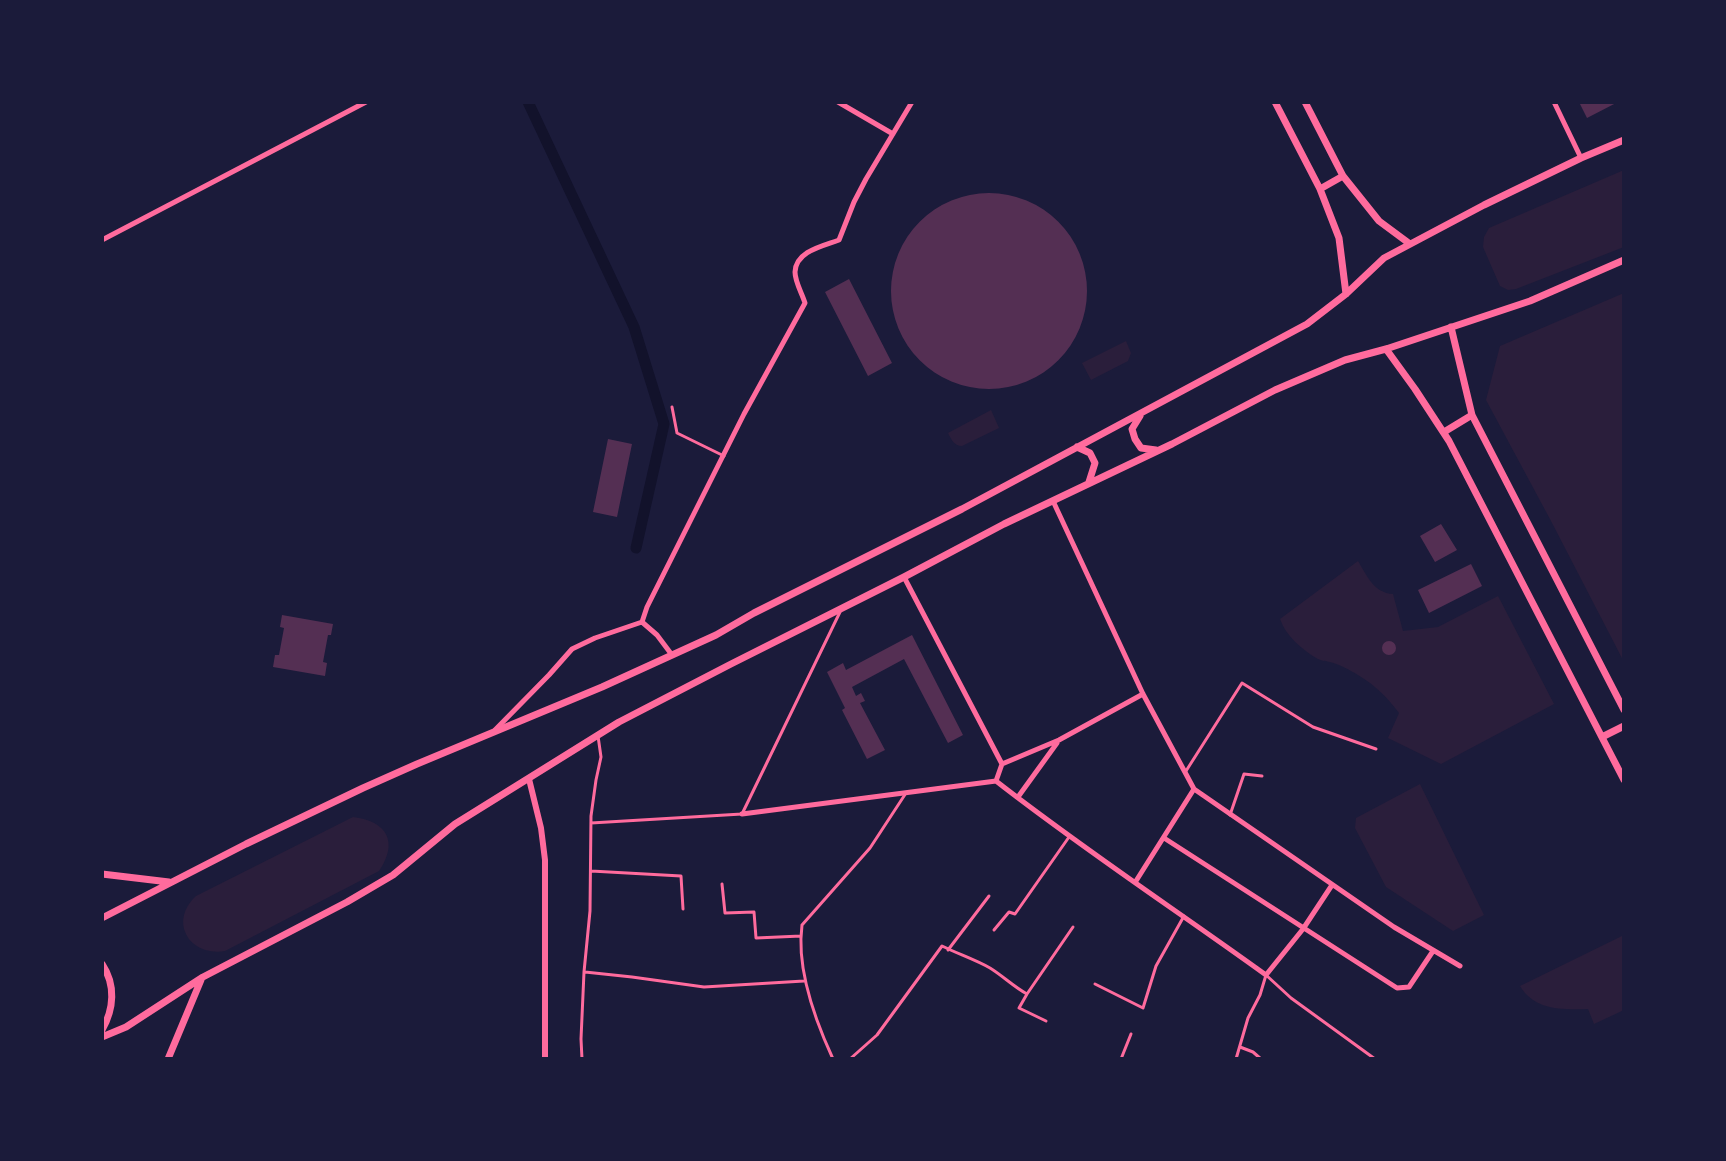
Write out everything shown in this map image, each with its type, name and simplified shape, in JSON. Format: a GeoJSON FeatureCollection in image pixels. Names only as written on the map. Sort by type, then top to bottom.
{"type":"FeatureCollection","features":[{"type":"Feature","properties":{"kind":"main road"},"geometry":{"type":"LineString","coordinates":[[1275,102],[1320,189],[1339,238],[1346,294]]}},
{"type":"Feature","properties":{"kind":"main road"},"geometry":{"type":"LineString","coordinates":[[1305,102],[1343,176],[1379,221],[1410,244]]}},
{"type":"Feature","properties":{"kind":"main road"},"geometry":{"type":"LineString","coordinates":[[102,918],[363,788],[716,635],[962,509],[1307,324],[1346,294],[1384,258],[1484,205],[1624,140]]}},
{"type":"Feature","properties":{"kind":"main road"},"geometry":{"type":"LineString","coordinates":[[1320,189],[1343,176]]}},
{"type":"Feature","properties":{"kind":"main road"},"geometry":{"type":"LineString","coordinates":[[102,1037],[126,1027],[203,977],[393,875],[455,824],[619,722],[1004,524],[1275,390],[1345,360],[1530,301],[1624,260]]}},
{"type":"Feature","properties":{"kind":"main road"},"geometry":{"type":"LineString","coordinates":[[1451,327],[1472,415],[1624,710]]}},
{"type":"Feature","properties":{"kind":"main road"},"geometry":{"type":"LineString","coordinates":[[1386,349],[1444,432],[1624,780]]}},
{"type":"Feature","properties":{"kind":"main road"},"geometry":{"type":"LineString","coordinates":[[1141,414],[1132,429],[1135,439],[1141,448],[1157,451]]}},
{"type":"Feature","properties":{"kind":"main road"},"geometry":{"type":"LineString","coordinates":[[1444,432],[1472,415]]}},
{"type":"Feature","properties":{"kind":"main road"},"geometry":{"type":"LineString","coordinates":[[1077,447],[1090,453],[1095,463],[1089,482]]}},
{"type":"Feature","properties":{"kind":"main road"},"geometry":{"type":"LineString","coordinates":[[1602,737],[1624,726]]}},
{"type":"Feature","properties":{"kind":"main road"},"geometry":{"type":"LineString","coordinates":[[102,874],[171,882]]}},
{"type":"Feature","properties":{"kind":"main road"},"geometry":{"type":"LineString","coordinates":[[102,964],[112,991],[111,1010],[102,1030]]}},
{"type":"Feature","properties":{"kind":"main road"},"geometry":{"type":"LineString","coordinates":[[168,1059],[203,977]]}},
{"type":"Feature","properties":{"kind":"street"},"geometry":{"type":"LineString","coordinates":[[102,240],[366,102]]}},
{"type":"Feature","properties":{"kind":"street"},"geometry":{"type":"LineString","coordinates":[[838,102],[893,134]]}},
{"type":"Feature","properties":{"kind":"street"},"geometry":{"type":"LineString","coordinates":[[494,731],[572,649],[642,622],[744,414],[805,303],[795,273],[797,263],[806,253],[839,240],[860,191],[912,102]]}},
{"type":"Feature","properties":{"kind":"street"},"geometry":{"type":"LineString","coordinates":[[1554,102],[1581,158]]}},
{"type":"Feature","properties":{"kind":"street"},"geometry":{"type":"LineString","coordinates":[[1053,501],[1143,694],[1194,789],[1332,885],[1460,966]]}},
{"type":"Feature","properties":{"kind":"street"},"geometry":{"type":"LineString","coordinates":[[904,577],[1002,764],[996,781]]}},
{"type":"Feature","properties":{"kind":"street"},"geometry":{"type":"LineString","coordinates":[[642,622],[672,655]]}},
{"type":"Feature","properties":{"kind":"street"},"geometry":{"type":"LineString","coordinates":[[1002,764],[1059,740],[1143,694]]}},
{"type":"Feature","properties":{"kind":"street"},"geometry":{"type":"LineString","coordinates":[[1018,797],[1059,740]]}},
{"type":"Feature","properties":{"kind":"street"},"geometry":{"type":"LineString","coordinates":[[529,779],[545,860],[545,1059]]}},
{"type":"Feature","properties":{"kind":"street"},"geometry":{"type":"LineString","coordinates":[[742,814],[996,781],[1069,837],[1136,881],[1266,975],[1303,929],[1332,885]]}},
{"type":"Feature","properties":{"kind":"street"},"geometry":{"type":"LineString","coordinates":[[1136,881],[1194,789]]}},
{"type":"Feature","properties":{"kind":"street"},"geometry":{"type":"LineString","coordinates":[[1164,838],[1397,988],[1409,987],[1433,951]]}},
{"type":"Feature","properties":{"kind":"lane"},"geometry":{"type":"LineString","coordinates":[[672,407],[677,433],[724,456]]}},
{"type":"Feature","properties":{"kind":"lane"},"geometry":{"type":"LineString","coordinates":[[591,823],[742,814],[841,608]]}},
{"type":"Feature","properties":{"kind":"lane"},"geometry":{"type":"LineString","coordinates":[[1186,771],[1242,683],[1313,727],[1376,749]]}},
{"type":"Feature","properties":{"kind":"lane"},"geometry":{"type":"LineString","coordinates":[[582,1059],[591,823],[601,757],[598,736]]}},
{"type":"Feature","properties":{"kind":"lane"},"geometry":{"type":"LineString","coordinates":[[1230,815],[1244,774],[1262,776]]}},
{"type":"Feature","properties":{"kind":"lane"},"geometry":{"type":"LineString","coordinates":[[833,1059],[804,981],[803,922],[870,848],[906,793]]}},
{"type":"Feature","properties":{"kind":"lane"},"geometry":{"type":"LineString","coordinates":[[994,930],[1009,912],[1015,914],[1069,837]]}},
{"type":"Feature","properties":{"kind":"lane"},"geometry":{"type":"LineString","coordinates":[[591,871],[681,876],[683,909]]}},
{"type":"Feature","properties":{"kind":"lane"},"geometry":{"type":"LineString","coordinates":[[722,884],[725,913],[754,912],[756,938],[801,936]]}},
{"type":"Feature","properties":{"kind":"lane"},"geometry":{"type":"LineString","coordinates":[[948,950],[989,896]]}},
{"type":"Feature","properties":{"kind":"lane"},"geometry":{"type":"LineString","coordinates":[[1095,984],[1143,1008],[1156,966],[1184,916]]}},
{"type":"Feature","properties":{"kind":"lane"},"geometry":{"type":"LineString","coordinates":[[1046,1021],[1019,1008],[1073,927]]}},
{"type":"Feature","properties":{"kind":"lane"},"geometry":{"type":"LineString","coordinates":[[850,1059],[877,1035],[942,946],[969,956],[1027,994]]}},
{"type":"Feature","properties":{"kind":"lane"},"geometry":{"type":"LineString","coordinates":[[584,972],[704,987],[804,981]]}},
{"type":"Feature","properties":{"kind":"lane"},"geometry":{"type":"LineString","coordinates":[[1236,1059],[1248,1018],[1266,975],[1291,998],[1375,1059]]}},
{"type":"Feature","properties":{"kind":"lane"},"geometry":{"type":"LineString","coordinates":[[1121,1059],[1131,1034]]}},
{"type":"Feature","properties":{"kind":"lane"},"geometry":{"type":"LineString","coordinates":[[1240,1047],[1261,1059]]}},
{"type":"Feature","properties":{"kind":"shaded area"},"geometry":{"type":"Polygon","coordinates":[[[1624,170],[1624,247],[1516,289],[1508,290],[1500,286],[1483,247],[1489,228],[1624,170]]]}},
{"type":"Feature","properties":{"kind":"shaded area"},"geometry":{"type":"Polygon","coordinates":[[[1624,293],[1624,662],[1486,400],[1500,346],[1624,293]]]}},
{"type":"Feature","properties":{"kind":"shaded area"},"geometry":{"type":"Polygon","coordinates":[[[1126,341],[1131,353],[1128,361],[1091,380],[1082,363],[1126,341]]]}},
{"type":"Feature","properties":{"kind":"shaded area"},"geometry":{"type":"Polygon","coordinates":[[[991,410],[999,428],[962,446],[953,442],[948,433],[991,410]]]}},
{"type":"Feature","properties":{"kind":"shaded area"},"geometry":{"type":"Polygon","coordinates":[[[1358,561],[1376,587],[1393,594],[1403,631],[1438,627],[1498,596],[1554,704],[1441,764],[1388,738],[1399,713],[1390,702],[1376,687],[1355,673],[1306,651],[1290,637],[1280,619],[1358,561]]]}},
{"type":"Feature","properties":{"kind":"shaded area"},"geometry":{"type":"Polygon","coordinates":[[[1420,784],[1484,915],[1453,931],[1386,887],[1355,828],[1356,818],[1420,784]]]}},
{"type":"Feature","properties":{"kind":"shaded area"},"geometry":{"type":"Polygon","coordinates":[[[353,817],[374,823],[386,835],[388,851],[379,871],[225,951],[202,949],[187,936],[184,916],[196,896],[353,817]]]}},
{"type":"Feature","properties":{"kind":"shaded area"},"geometry":{"type":"Polygon","coordinates":[[[1624,935],[1624,1010],[1594,1024],[1588,1009],[1541,1004],[1520,986],[1624,935]]]}},
{"type":"Feature","properties":{"kind":"building"},"geometry":{"type":"Polygon","coordinates":[[[1579,102],[1618,102],[1587,118],[1579,102]]]}},
{"type":"Feature","properties":{"kind":"building"},"geometry":{"type":"Polygon","coordinates":[[[989,193],[1027,200],[1058,222],[1080,253],[1087,291],[1080,329],[1058,360],[1027,382],[989,389],[951,382],[920,360],[898,329],[891,291],[898,253],[920,222],[951,200],[989,193]]]}},
{"type":"Feature","properties":{"kind":"building"},"geometry":{"type":"Polygon","coordinates":[[[849,279],[892,363],[868,376],[825,292],[849,279]]]}},
{"type":"Feature","properties":{"kind":"building"},"geometry":{"type":"Polygon","coordinates":[[[608,439],[632,444],[617,517],[593,512],[608,439]]]}},
{"type":"Feature","properties":{"kind":"building"},"geometry":{"type":"Polygon","coordinates":[[[1441,524],[1457,550],[1435,562],[1420,536],[1441,524]]]}},
{"type":"Feature","properties":{"kind":"building"},"geometry":{"type":"Polygon","coordinates":[[[1471,564],[1482,586],[1429,613],[1418,590],[1471,564]]]}},
{"type":"Feature","properties":{"kind":"building"},"geometry":{"type":"Polygon","coordinates":[[[282,615],[333,624],[323,662],[327,663],[325,676],[273,667],[275,655],[279,655],[284,628],[280,627],[282,615]]]}},
{"type":"Feature","properties":{"kind":"building"},"geometry":{"type":"Polygon","coordinates":[[[912,635],[963,735],[948,743],[904,659],[852,687],[856,696],[861,693],[865,701],[860,703],[885,750],[867,759],[827,672],[843,663],[846,670],[912,635]]]}},
{"type":"Feature","properties":{"kind":"building"},"geometry":{"type":"Polygon","coordinates":[[[1389,641],[1396,648],[1389,655],[1382,648],[1389,641]]]}},
{"type":"Feature","properties":{"kind":"waterway"},"geometry":{"type":"LineString","coordinates":[[528,102],[634,327],[664,424],[636,548]]}}]}
